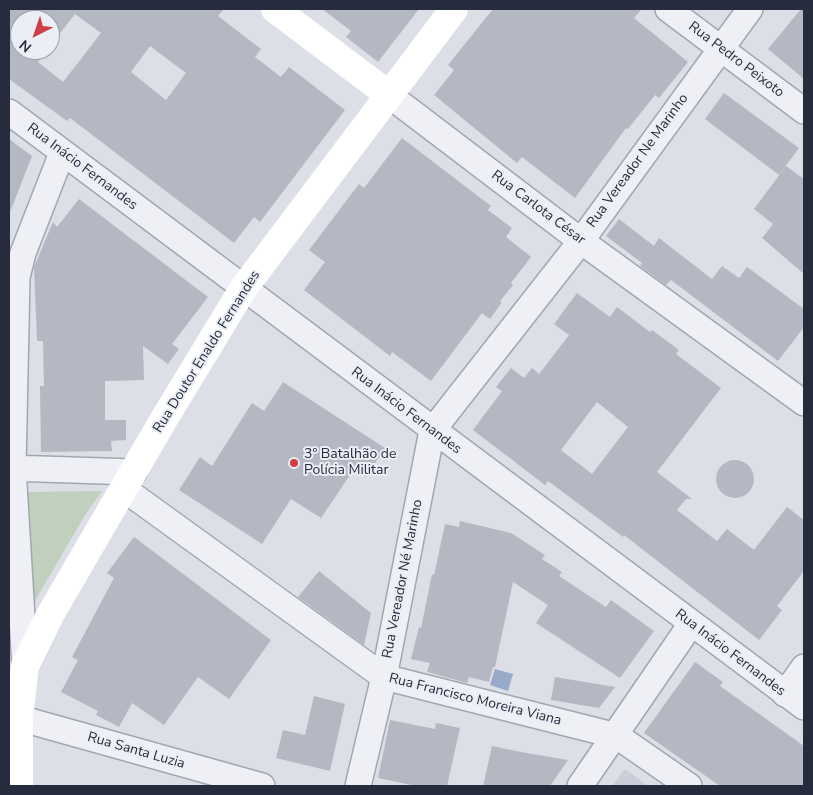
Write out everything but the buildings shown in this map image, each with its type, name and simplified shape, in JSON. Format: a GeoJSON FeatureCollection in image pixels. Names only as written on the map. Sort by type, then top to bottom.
{"type":"FeatureCollection","features":[{"type":"Feature","properties":{"kind":"main road","name":"Rua Carlota César"},"geometry":{"type":"LineString","coordinates":[[275,9],[388,95]]}},
{"type":"Feature","properties":{"kind":"main road","name":"Rua Doutor Enaldo Fernandes"},"geometry":{"type":"LineString","coordinates":[[19,786],[14,717],[25,666],[50,615],[243,289],[454,9]]}},
{"type":"Feature","properties":{"kind":"street","name":"Rua Pedro Peixoto"},"geometry":{"type":"LineString","coordinates":[[668,9],[722,47],[804,111]]}},
{"type":"Feature","properties":{"kind":"street","name":"Rua Vereador Ne Marinho"},"geometry":{"type":"LineString","coordinates":[[432,431],[581,241],[750,9]]}},
{"type":"Feature","properties":{"kind":"street","name":"Rua Carlota César"},"geometry":{"type":"LineString","coordinates":[[388,95],[581,241],[804,403]]}},
{"type":"Feature","properties":{"kind":"street","name":"Rua Inácio Fernandes"},"geometry":{"type":"LineString","coordinates":[[9,112],[794,701]]}},
{"type":"Feature","properties":{"kind":"street"},"geometry":{"type":"LineString","coordinates":[[25,666],[11,468],[13,277],[62,152]]}},
{"type":"Feature","properties":{"kind":"street","name":"Rua Vereador Né Marinho"},"geometry":{"type":"LineString","coordinates":[[358,786],[384,676],[432,431]]}},
{"type":"Feature","properties":{"kind":"street"},"geometry":{"type":"LineString","coordinates":[[11,468],[129,481]]}},
{"type":"Feature","properties":{"kind":"street","name":"Rua Francisco Moreira Viana"},"geometry":{"type":"LineString","coordinates":[[129,481],[384,676],[617,736],[689,786]]}},
{"type":"Feature","properties":{"kind":"street"},"geometry":{"type":"LineString","coordinates":[[580,786],[617,736],[691,624]]}},
{"type":"Feature","properties":{"kind":"street"},"geometry":{"type":"LineString","coordinates":[[794,701],[804,667]]}},
{"type":"Feature","properties":{"kind":"street","name":"Rua Santa Luzia"},"geometry":{"type":"LineString","coordinates":[[14,717],[262,786]]}},
{"type":"Feature","properties":{"kind":"shaded area"},"geometry":{"type":"Polygon","coordinates":[[[625,769],[648,786],[612,786],[625,769]]]}},
{"type":"Feature","properties":{"kind":"green space"},"geometry":{"type":"Polygon","coordinates":[[[102,491],[85,515],[29,611],[25,492],[102,491]]]}},
{"type":"Feature","properties":{"kind":"water"},"geometry":{"type":"Polygon","coordinates":[[[495,669],[513,674],[508,691],[490,685],[495,669]]]}},
{"type":"Feature","properties":{"kind":"place","name":"3º Batalhão de Polícia Militar"},"geometry":{"type":"Point","coordinates":[294,463]}}]}
